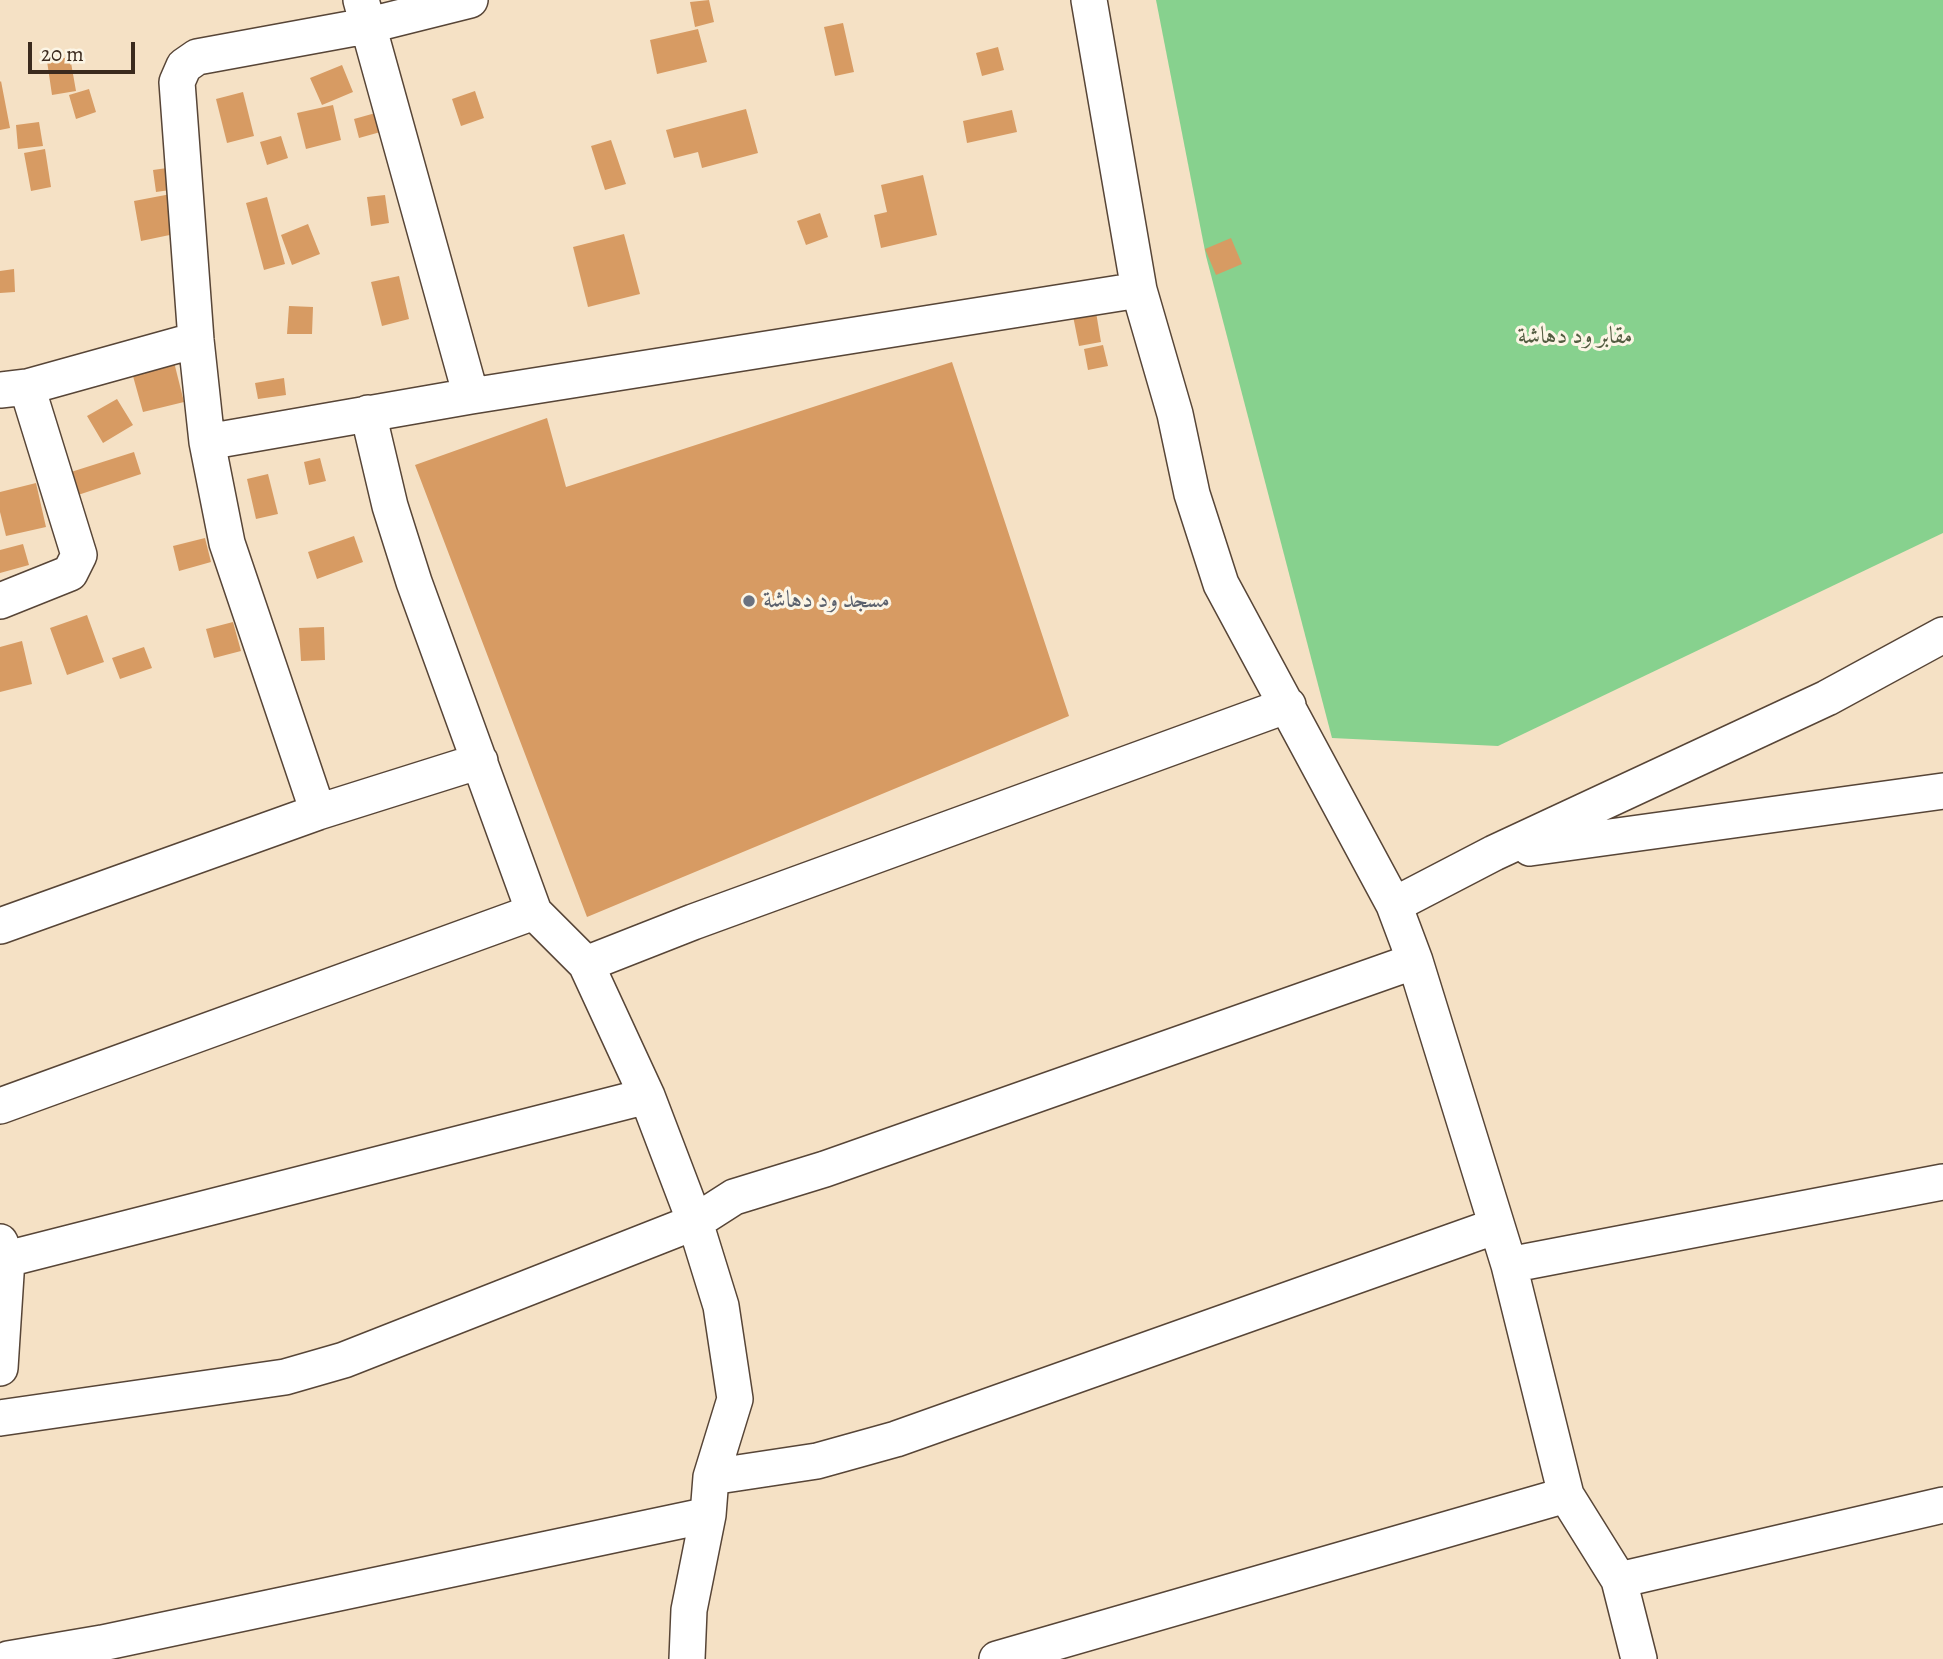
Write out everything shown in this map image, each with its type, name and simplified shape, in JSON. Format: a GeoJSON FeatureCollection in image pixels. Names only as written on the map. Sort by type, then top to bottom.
{"type":"FeatureCollection","features":[{"type":"Feature","properties":{"kind":"street"},"geometry":{"type":"LineString","coordinates":[[318,812],[227,543],[207,442],[196,340],[177,82],[184,66],[197,57],[363,13],[470,0]]}},
{"type":"Feature","properties":{"kind":"street"},"geometry":{"type":"LineString","coordinates":[[1089,0],[1139,290],[1175,414],[1192,494],[1221,584],[1394,905],[1415,961],[1508,1265],[1566,1494],[1619,1580],[1639,1659]]}},
{"type":"Feature","properties":{"kind":"street"},"geometry":{"type":"LineString","coordinates":[[363,13],[471,396]]}},
{"type":"Feature","properties":{"kind":"street"},"geometry":{"type":"LineString","coordinates":[[207,442],[471,396],[1139,290]]}},
{"type":"Feature","properties":{"kind":"street"},"geometry":{"type":"LineString","coordinates":[[0,601],[71,573],[79,555],[14,388],[196,340]]}},
{"type":"Feature","properties":{"kind":"street"},"geometry":{"type":"LineString","coordinates":[[368,413],[390,506],[414,582],[534,912],[586,964],[647,1096],[695,1222],[721,1306],[734,1398],[711,1477],[708,1515],[689,1610],[687,1659]]}},
{"type":"Feature","properties":{"kind":"street"},"geometry":{"type":"LineString","coordinates":[[1394,905],[1494,853],[1827,698],[1943,635]]}},
{"type":"Feature","properties":{"kind":"street"},"geometry":{"type":"LineString","coordinates":[[586,964],[693,922],[1288,705]]}},
{"type":"Feature","properties":{"kind":"street"},"geometry":{"type":"LineString","coordinates":[[0,926],[318,812],[480,761]]}},
{"type":"Feature","properties":{"kind":"street"},"geometry":{"type":"LineString","coordinates":[[1494,853],[1943,791]]}},
{"type":"Feature","properties":{"kind":"street"},"geometry":{"type":"LineString","coordinates":[[0,1106],[534,912]]}},
{"type":"Feature","properties":{"kind":"street"},"geometry":{"type":"LineString","coordinates":[[0,1418],[285,1377],[344,1360],[695,1222],[734,1197],[825,1169],[1415,961]]}},
{"type":"Feature","properties":{"kind":"street"},"geometry":{"type":"LineString","coordinates":[[0,1368],[3,1251],[647,1096]]}},
{"type":"Feature","properties":{"kind":"street"},"geometry":{"type":"LineString","coordinates":[[1508,1265],[1943,1182]]}},
{"type":"Feature","properties":{"kind":"street"},"geometry":{"type":"LineString","coordinates":[[711,1477],[817,1461],[896,1439],[1496,1226]]}},
{"type":"Feature","properties":{"kind":"street"},"geometry":{"type":"LineString","coordinates":[[997,1659],[1566,1494]]}},
{"type":"Feature","properties":{"kind":"street"},"geometry":{"type":"LineString","coordinates":[[1619,1580],[1943,1505]]}},
{"type":"Feature","properties":{"kind":"street"},"geometry":{"type":"LineString","coordinates":[[8,1659],[103,1651],[708,1515]]}},
{"type":"Feature","properties":{"kind":"green space","name":"مقابر ود دهاشة"},"geometry":{"type":"Polygon","coordinates":[[[1156,0],[1943,0],[1943,533],[1498,746],[1332,738],[1206,256],[1156,0]]]}},
{"type":"Feature","properties":{"kind":"building"},"geometry":{"type":"Polygon","coordinates":[[[709,0],[714,22],[695,27],[690,2],[709,0]]]}},
{"type":"Feature","properties":{"kind":"building"},"geometry":{"type":"Polygon","coordinates":[[[843,23],[854,72],[835,76],[824,27],[843,23]]]}},
{"type":"Feature","properties":{"kind":"building"},"geometry":{"type":"Polygon","coordinates":[[[698,29],[707,62],[657,74],[650,40],[698,29]]]}},
{"type":"Feature","properties":{"kind":"building"},"geometry":{"type":"Polygon","coordinates":[[[998,47],[1004,70],[982,76],[976,53],[998,47]]]}},
{"type":"Feature","properties":{"kind":"building"},"geometry":{"type":"Polygon","coordinates":[[[70,57],[76,91],[52,95],[47,61],[70,57]]]}},
{"type":"Feature","properties":{"kind":"building"},"geometry":{"type":"Polygon","coordinates":[[[342,65],[353,92],[322,105],[310,78],[342,65]]]}},
{"type":"Feature","properties":{"kind":"building"},"geometry":{"type":"Polygon","coordinates":[[[0,82],[10,128],[0,130],[0,82]]]}},
{"type":"Feature","properties":{"kind":"building"},"geometry":{"type":"Polygon","coordinates":[[[89,89],[96,112],[76,119],[69,95],[89,89]]]}},
{"type":"Feature","properties":{"kind":"building"},"geometry":{"type":"Polygon","coordinates":[[[475,91],[484,118],[461,126],[452,99],[475,91]]]}},
{"type":"Feature","properties":{"kind":"building"},"geometry":{"type":"Polygon","coordinates":[[[243,92],[254,136],[227,143],[216,99],[243,92]]]}},
{"type":"Feature","properties":{"kind":"building"},"geometry":{"type":"Polygon","coordinates":[[[333,105],[341,140],[306,149],[297,113],[333,105]]]}},
{"type":"Feature","properties":{"kind":"building"},"geometry":{"type":"Polygon","coordinates":[[[746,109],[758,153],[702,168],[698,152],[674,158],[666,130],[746,109]]]}},
{"type":"Feature","properties":{"kind":"building"},"geometry":{"type":"Polygon","coordinates":[[[1012,110],[1017,132],[967,143],[963,121],[1012,110]]]}},
{"type":"Feature","properties":{"kind":"building"},"geometry":{"type":"Polygon","coordinates":[[[379,112],[384,131],[359,138],[354,119],[379,112]]]}},
{"type":"Feature","properties":{"kind":"building"},"geometry":{"type":"Polygon","coordinates":[[[39,122],[43,146],[18,149],[16,125],[39,122]]]}},
{"type":"Feature","properties":{"kind":"building"},"geometry":{"type":"Polygon","coordinates":[[[281,136],[288,158],[267,165],[260,142],[281,136]]]}},
{"type":"Feature","properties":{"kind":"building"},"geometry":{"type":"Polygon","coordinates":[[[611,140],[626,184],[605,190],[591,146],[611,140]]]}},
{"type":"Feature","properties":{"kind":"building"},"geometry":{"type":"Polygon","coordinates":[[[45,149],[51,187],[31,191],[24,153],[45,149]]]}},
{"type":"Feature","properties":{"kind":"building"},"geometry":{"type":"Polygon","coordinates":[[[174,167],[177,189],[156,192],[153,170],[174,167]]]}},
{"type":"Feature","properties":{"kind":"building"},"geometry":{"type":"Polygon","coordinates":[[[923,175],[937,235],[881,248],[874,215],[887,212],[881,185],[923,175]]]}},
{"type":"Feature","properties":{"kind":"building"},"geometry":{"type":"Polygon","coordinates":[[[176,193],[184,232],[141,241],[134,201],[176,193]]]}},
{"type":"Feature","properties":{"kind":"building"},"geometry":{"type":"Polygon","coordinates":[[[385,195],[389,223],[371,226],[367,197],[385,195]]]}},
{"type":"Feature","properties":{"kind":"building"},"geometry":{"type":"Polygon","coordinates":[[[267,197],[285,264],[264,270],[246,203],[267,197]]]}},
{"type":"Feature","properties":{"kind":"building"},"geometry":{"type":"Polygon","coordinates":[[[820,213],[828,237],[806,245],[797,221],[820,213]]]}},
{"type":"Feature","properties":{"kind":"building"},"geometry":{"type":"Polygon","coordinates":[[[308,224],[320,254],[292,265],[281,235],[308,224]]]}},
{"type":"Feature","properties":{"kind":"building"},"geometry":{"type":"Polygon","coordinates":[[[624,234],[640,294],[588,307],[573,247],[624,234]]]}},
{"type":"Feature","properties":{"kind":"building"},"geometry":{"type":"Polygon","coordinates":[[[1231,238],[1242,264],[1216,275],[1205,249],[1231,238]]]}},
{"type":"Feature","properties":{"kind":"building"},"geometry":{"type":"Polygon","coordinates":[[[14,269],[15,292],[0,293],[0,271],[14,269]]]}},
{"type":"Feature","properties":{"kind":"building"},"geometry":{"type":"Polygon","coordinates":[[[399,276],[409,319],[382,326],[371,282],[399,276]]]}},
{"type":"Feature","properties":{"kind":"building"},"geometry":{"type":"Polygon","coordinates":[[[289,306],[313,307],[312,334],[287,334],[289,306]]]}},
{"type":"Feature","properties":{"kind":"building"},"geometry":{"type":"Polygon","coordinates":[[[1096,312],[1101,342],[1079,346],[1073,316],[1096,312]]]}},
{"type":"Feature","properties":{"kind":"building"},"geometry":{"type":"Polygon","coordinates":[[[1103,345],[1108,366],[1088,370],[1084,349],[1103,345]]]}},
{"type":"Feature","properties":{"kind":"building"},"geometry":{"type":"Polygon","coordinates":[[[173,358],[184,402],[143,412],[131,369],[173,358]]]}},
{"type":"Feature","properties":{"kind":"building","name":"مسجد ود دهاشة"},"geometry":{"type":"Polygon","coordinates":[[[952,362],[1069,716],[587,917],[415,465],[547,418],[566,487],[952,362]]]}},
{"type":"Feature","properties":{"kind":"building"},"geometry":{"type":"Polygon","coordinates":[[[284,378],[286,395],[258,399],[255,383],[284,378]]]}},
{"type":"Feature","properties":{"kind":"building"},"geometry":{"type":"Polygon","coordinates":[[[117,399],[133,425],[103,443],[87,416],[117,399]]]}},
{"type":"Feature","properties":{"kind":"building"},"geometry":{"type":"Polygon","coordinates":[[[134,452],[141,474],[78,495],[71,472],[134,452]]]}},
{"type":"Feature","properties":{"kind":"building"},"geometry":{"type":"Polygon","coordinates":[[[320,458],[326,481],[309,485],[304,462],[320,458]]]}},
{"type":"Feature","properties":{"kind":"building"},"geometry":{"type":"Polygon","coordinates":[[[268,474],[278,514],[256,519],[247,479],[268,474]]]}},
{"type":"Feature","properties":{"kind":"building"},"geometry":{"type":"Polygon","coordinates":[[[36,483],[46,527],[6,536],[0,512],[0,492],[36,483]]]}},
{"type":"Feature","properties":{"kind":"building"},"geometry":{"type":"Polygon","coordinates":[[[354,536],[363,562],[317,579],[308,552],[354,536]]]}},
{"type":"Feature","properties":{"kind":"building"},"geometry":{"type":"Polygon","coordinates":[[[205,538],[211,562],[179,571],[173,546],[205,538]]]}},
{"type":"Feature","properties":{"kind":"building"},"geometry":{"type":"Polygon","coordinates":[[[23,544],[29,565],[0,573],[0,550],[23,544]]]}},
{"type":"Feature","properties":{"kind":"building"},"geometry":{"type":"Polygon","coordinates":[[[87,615],[104,662],[67,675],[50,628],[87,615]]]}},
{"type":"Feature","properties":{"kind":"building"},"geometry":{"type":"Polygon","coordinates":[[[233,622],[241,651],[214,658],[206,629],[233,622]]]}},
{"type":"Feature","properties":{"kind":"building"},"geometry":{"type":"Polygon","coordinates":[[[324,627],[325,660],[301,661],[299,628],[324,627]]]}},
{"type":"Feature","properties":{"kind":"building"},"geometry":{"type":"Polygon","coordinates":[[[22,641],[32,684],[0,692],[0,647],[22,641]]]}},
{"type":"Feature","properties":{"kind":"building"},"geometry":{"type":"Polygon","coordinates":[[[144,647],[152,668],[120,679],[112,658],[144,647]]]}},
{"type":"Feature","properties":{"kind":"place","name":"مسجد ود دهاشة"},"geometry":{"type":"Point","coordinates":[749,601]}}]}
